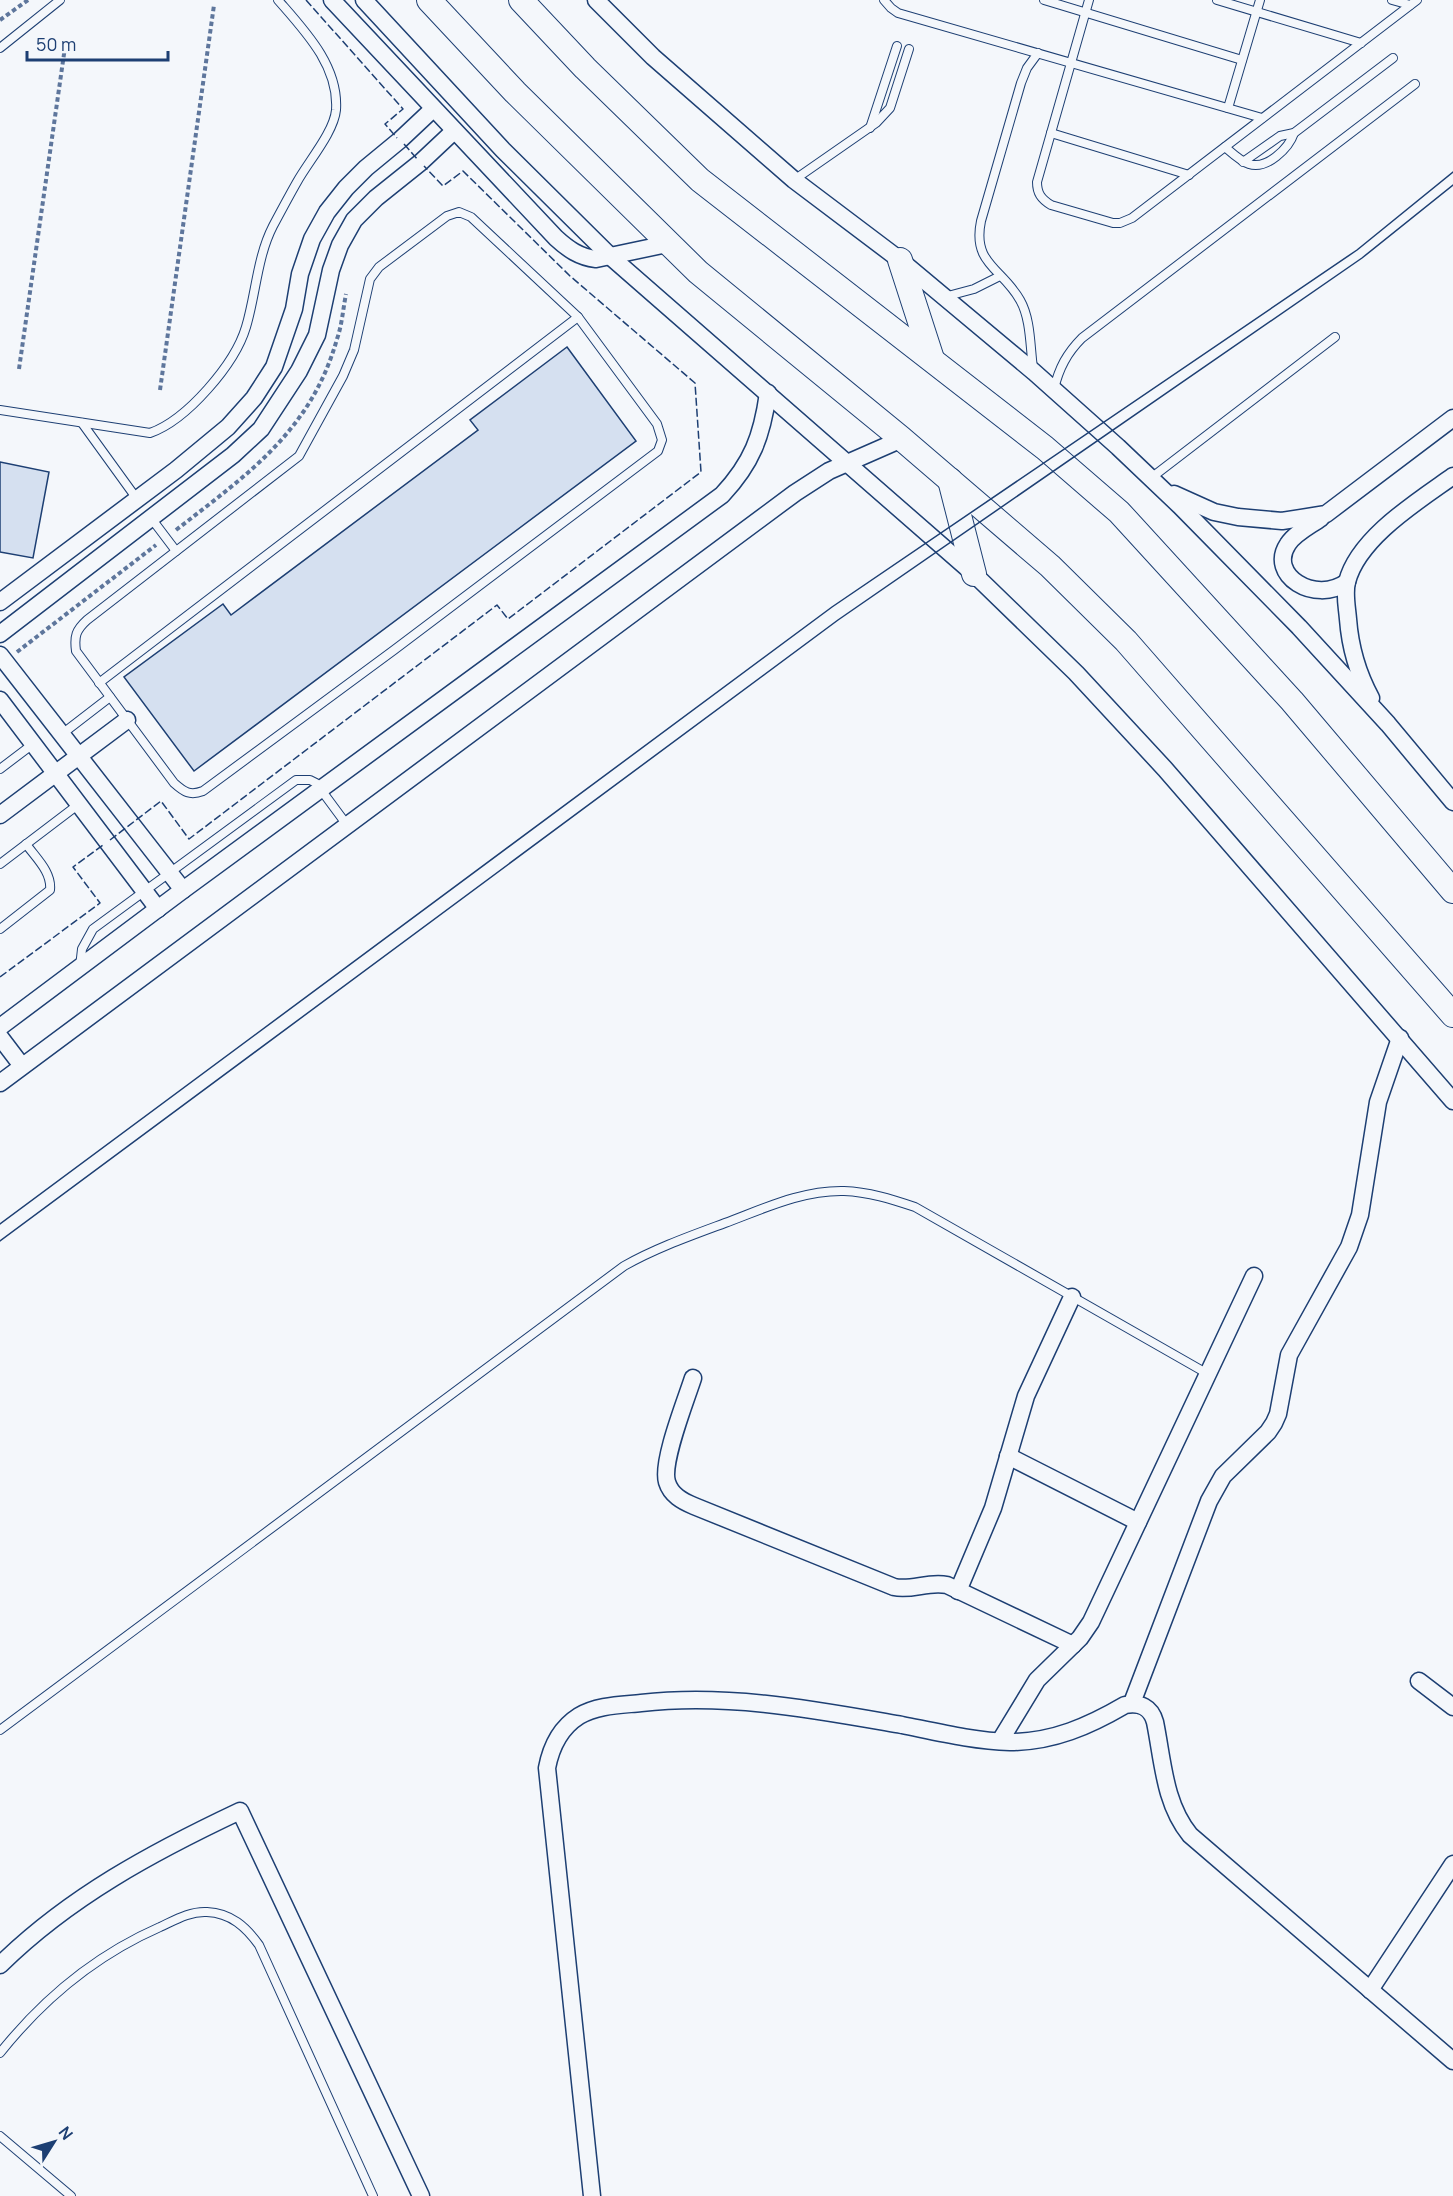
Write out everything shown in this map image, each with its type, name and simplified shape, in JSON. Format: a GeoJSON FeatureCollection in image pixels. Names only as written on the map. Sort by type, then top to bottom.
{"type":"FeatureCollection","features":[{"type":"Feature","properties":{"kind":"main road"},"geometry":{"type":"LineString","coordinates":[[429,0],[515,92],[698,272],[902,439],[1050,566],[1126,641],[1453,1015]]}},
{"type":"Feature","properties":{"kind":"main road"},"geometry":{"type":"LineString","coordinates":[[521,0],[585,68],[700,180],[1045,448],[1119,512],[1292,701],[1453,891]]}},
{"type":"Feature","properties":{"kind":"main road"},"geometry":{"type":"LineString","coordinates":[[900,260],[932,359]]}},
{"type":"Feature","properties":{"kind":"main road"},"geometry":{"type":"LineString","coordinates":[[950,480],[974,574]]}},
{"type":"Feature","properties":{"kind":"street"},"geometry":{"type":"LineString","coordinates":[[332,0],[454,131],[569,249],[584,257],[596,259],[668,244]]}},
{"type":"Feature","properties":{"kind":"street"},"geometry":{"type":"LineString","coordinates":[[364,0],[503,150],[611,257],[974,574],[1076,673],[1165,768],[1453,1101]]}},
{"type":"Feature","properties":{"kind":"street"},"geometry":{"type":"LineString","coordinates":[[596,0],[653,57],[794,180],[900,260],[1034,372],[1151,478],[1299,627],[1388,724],[1453,802]]}},
{"type":"Feature","properties":{"kind":"street"},"geometry":{"type":"LineString","coordinates":[[0,602],[228,427],[254,398],[274,367],[294,309],[300,274],[312,240],[321,223],[346,188],[434,109]]}},
{"type":"Feature","properties":{"kind":"street"},"geometry":{"type":"LineString","coordinates":[[0,634],[233,455],[261,429],[300,371],[317,335],[331,270],[354,220],[375,198],[421,162],[454,131]]}},
{"type":"Feature","properties":{"kind":"street"},"geometry":{"type":"LineString","coordinates":[[321,223],[346,234]]}},
{"type":"Feature","properties":{"kind":"street"},"geometry":{"type":"LineString","coordinates":[[0,1027],[722,495],[754,452],[768,393]]}},
{"type":"Feature","properties":{"kind":"street"},"geometry":{"type":"LineString","coordinates":[[1347,582],[1331,590],[1314,591],[1293,580],[1284,566],[1285,550],[1289,542],[1453,418]]}},
{"type":"Feature","properties":{"kind":"street"},"geometry":{"type":"LineString","coordinates":[[0,1083],[795,492],[847,462],[902,439]]}},
{"type":"Feature","properties":{"kind":"street"},"geometry":{"type":"LineString","coordinates":[[1388,724],[1366,688],[1352,647],[1346,604],[1347,582],[1362,553],[1379,533],[1453,476]]}},
{"type":"Feature","properties":{"kind":"street"},"geometry":{"type":"LineString","coordinates":[[1151,478],[1170,492],[1192,503],[1238,517],[1282,521],[1326,514]]}},
{"type":"Feature","properties":{"kind":"street"},"geometry":{"type":"LineString","coordinates":[[0,655],[183,890]]}},
{"type":"Feature","properties":{"kind":"street"},"geometry":{"type":"LineString","coordinates":[[0,700],[158,909]]}},
{"type":"Feature","properties":{"kind":"street"},"geometry":{"type":"LineString","coordinates":[[0,815],[127,720]]}},
{"type":"Feature","properties":{"kind":"street"},"geometry":{"type":"LineString","coordinates":[[0,1037],[22,1066]]}},
{"type":"Feature","properties":{"kind":"street"},"geometry":{"type":"LineString","coordinates":[[1132,1703],[1209,1501],[1223,1476],[1274,1424],[1289,1355],[1352,1240],[1364,1198],[1378,1102],[1400,1038]]}},
{"type":"Feature","properties":{"kind":"street"},"geometry":{"type":"LineString","coordinates":[[1000,1741],[1037,1680],[1073,1645],[1091,1622],[1254,1276]]}},
{"type":"Feature","properties":{"kind":"street"},"geometry":{"type":"LineString","coordinates":[[958,1591],[993,1509],[1026,1396],[1072,1297]]}},
{"type":"Feature","properties":{"kind":"street"},"geometry":{"type":"LineString","coordinates":[[693,1378],[666,1463],[667,1482],[677,1498],[894,1587],[906,1589],[937,1583],[1073,1645]]}},
{"type":"Feature","properties":{"kind":"street"},"geometry":{"type":"LineString","coordinates":[[1008,1456],[1138,1522]]}},
{"type":"Feature","properties":{"kind":"street"},"geometry":{"type":"LineString","coordinates":[[1419,1681],[1453,1707]]}},
{"type":"Feature","properties":{"kind":"street"},"geometry":{"type":"LineString","coordinates":[[591,2196],[547,1768],[550,1752],[557,1738],[567,1726],[579,1716],[608,1707],[652,1702],[741,1701],[784,1705],[964,1737],[1000,1741],[1032,1741],[1076,1730],[1132,1703],[1144,1706],[1153,1715],[1172,1803],[1182,1825],[1190,1835],[1453,2061]]}},
{"type":"Feature","properties":{"kind":"street"},"geometry":{"type":"LineString","coordinates":[[0,1965],[44,1926],[84,1896],[126,1869],[169,1845],[240,1811],[421,2196]]}},
{"type":"Feature","properties":{"kind":"street"},"geometry":{"type":"LineString","coordinates":[[1370,1990],[1453,1864]]}},
{"type":"Feature","properties":{"kind":"lane"},"geometry":{"type":"LineString","coordinates":[[0,48],[60,0]]}},
{"type":"Feature","properties":{"kind":"lane"},"geometry":{"type":"LineString","coordinates":[[0,410],[150,433],[169,424],[201,396],[237,349],[246,328],[261,258],[272,229],[298,180],[328,133],[336,111],[332,76],[319,50],[278,0]]}},
{"type":"Feature","properties":{"kind":"lane"},"geometry":{"type":"LineString","coordinates":[[884,0],[898,13],[1262,118]]}},
{"type":"Feature","properties":{"kind":"lane"},"geometry":{"type":"LineString","coordinates":[[1044,0],[1242,60]]}},
{"type":"Feature","properties":{"kind":"lane"},"geometry":{"type":"LineString","coordinates":[[1089,0],[1037,182],[1039,195],[1051,205],[1107,222],[1120,223],[1132,218],[1414,3]]}},
{"type":"Feature","properties":{"kind":"lane"},"geometry":{"type":"LineString","coordinates":[[1217,0],[1361,43]]}},
{"type":"Feature","properties":{"kind":"lane"},"geometry":{"type":"LineString","coordinates":[[1228,108],[1260,0]]}},
{"type":"Feature","properties":{"kind":"lane"},"geometry":{"type":"LineString","coordinates":[[1392,0],[1414,3]]}},
{"type":"Feature","properties":{"kind":"lane"},"geometry":{"type":"LineString","coordinates":[[870,128],[897,46]]}},
{"type":"Feature","properties":{"kind":"lane"},"geometry":{"type":"LineString","coordinates":[[794,180],[882,118],[890,108],[909,49]]}},
{"type":"Feature","properties":{"kind":"lane"},"geometry":{"type":"LineString","coordinates":[[1034,372],[1023,307],[1016,294],[986,261],[981,252],[979,231],[1021,83],[1027,68],[1038,53]]}},
{"type":"Feature","properties":{"kind":"lane"},"geometry":{"type":"LineString","coordinates":[[1243,162],[1280,136],[1294,133],[1393,58]]}},
{"type":"Feature","properties":{"kind":"lane"},"geometry":{"type":"LineString","coordinates":[[1054,390],[1066,356],[1082,338],[1415,84]]}},
{"type":"Feature","properties":{"kind":"lane"},"geometry":{"type":"LineString","coordinates":[[1051,133],[1189,175]]}},
{"type":"Feature","properties":{"kind":"lane"},"geometry":{"type":"LineString","coordinates":[[1225,147],[1243,162],[1252,165],[1268,162],[1288,145],[1294,133]]}},
{"type":"Feature","properties":{"kind":"lane"},"geometry":{"type":"LineString","coordinates":[[459,212],[471,217],[578,317],[657,424],[662,440],[658,451],[394,651],[203,791],[193,795],[184,792],[174,783],[76,651],[74,639],[76,630],[299,456],[343,376],[354,350],[370,279],[379,267],[447,216],[459,212]]}},
{"type":"Feature","properties":{"kind":"lane"},"geometry":{"type":"LineString","coordinates":[[944,297],[974,289],[1000,276]]}},
{"type":"Feature","properties":{"kind":"lane"},"geometry":{"type":"LineString","coordinates":[[99,683],[578,317]]}},
{"type":"Feature","properties":{"kind":"lane"},"geometry":{"type":"LineString","coordinates":[[1151,478],[1335,337]]}},
{"type":"Feature","properties":{"kind":"lane"},"geometry":{"type":"LineString","coordinates":[[82,423],[137,499]]}},
{"type":"Feature","properties":{"kind":"lane"},"geometry":{"type":"LineString","coordinates":[[151,518],[176,551]]}},
{"type":"Feature","properties":{"kind":"lane"},"geometry":{"type":"LineString","coordinates":[[62,734],[110,697]]}},
{"type":"Feature","properties":{"kind":"lane"},"geometry":{"type":"LineString","coordinates":[[0,769],[33,744]]}},
{"type":"Feature","properties":{"kind":"lane"},"geometry":{"type":"LineString","coordinates":[[80,967],[85,942],[93,929],[296,780],[310,780],[320,789],[347,825]]}},
{"type":"Feature","properties":{"kind":"lane"},"geometry":{"type":"LineString","coordinates":[[0,864],[79,804]]}},
{"type":"Feature","properties":{"kind":"lane"},"geometry":{"type":"LineString","coordinates":[[0,929],[50,890],[51,881],[47,872],[26,844]]}},
{"type":"Feature","properties":{"kind":"lane"},"geometry":{"type":"LineString","coordinates":[[0,1730],[598,1283],[660,1247],[771,1205],[806,1195],[843,1191],[880,1195],[915,1207],[1208,1374]]}},
{"type":"Feature","properties":{"kind":"lane"},"geometry":{"type":"LineString","coordinates":[[0,2053],[27,2021],[53,1996],[111,1952],[142,1935],[190,1914],[206,1912],[222,1915],[237,1921],[259,1945],[373,2196]]}},
{"type":"Feature","properties":{"kind":"lane"},"geometry":{"type":"LineString","coordinates":[[0,2136],[71,2196]]}},
{"type":"Feature","properties":{"kind":"path"},"geometry":{"type":"LineString","coordinates":[[0,20],[27,0]]}},
{"type":"Feature","properties":{"kind":"path"},"geometry":{"type":"LineString","coordinates":[[160,390],[214,5]]}},
{"type":"Feature","properties":{"kind":"path"},"geometry":{"type":"LineString","coordinates":[[19,369],[66,40]]}},
{"type":"Feature","properties":{"kind":"building"},"geometry":{"type":"Polygon","coordinates":[[[567,347],[636,441],[194,771],[124,677],[223,604],[231,615],[478,430],[470,420],[567,347]]]}},
{"type":"Feature","properties":{"kind":"building"},"geometry":{"type":"Polygon","coordinates":[[[0,462],[49,472],[33,558],[0,552],[0,462]]]}},
{"type":"Feature","properties":{"kind":"tram line"},"geometry":{"type":"LineString","coordinates":[[0,1224],[832,607],[1357,250],[1453,172]]}},
{"type":"Feature","properties":{"kind":"tram line"},"geometry":{"type":"LineString","coordinates":[[0,1241],[838,620],[1362,258],[1453,185]]}},
{"type":"Feature","properties":{"kind":"fence"},"geometry":{"type":"LineString","coordinates":[[306,0],[403,109],[385,124],[397,138]]}},
{"type":"Feature","properties":{"kind":"fence"},"geometry":{"type":"LineString","coordinates":[[404,144],[418,160]]}},
{"type":"Feature","properties":{"kind":"fence"},"geometry":{"type":"LineString","coordinates":[[110,840],[161,801],[189,839],[497,605],[508,619],[701,472],[695,383],[570,276],[463,171],[443,186],[424,166]]}},
{"type":"Feature","properties":{"kind":"fence"},"geometry":{"type":"LineString","coordinates":[[0,977],[100,903],[73,867],[103,845]]}}]}
